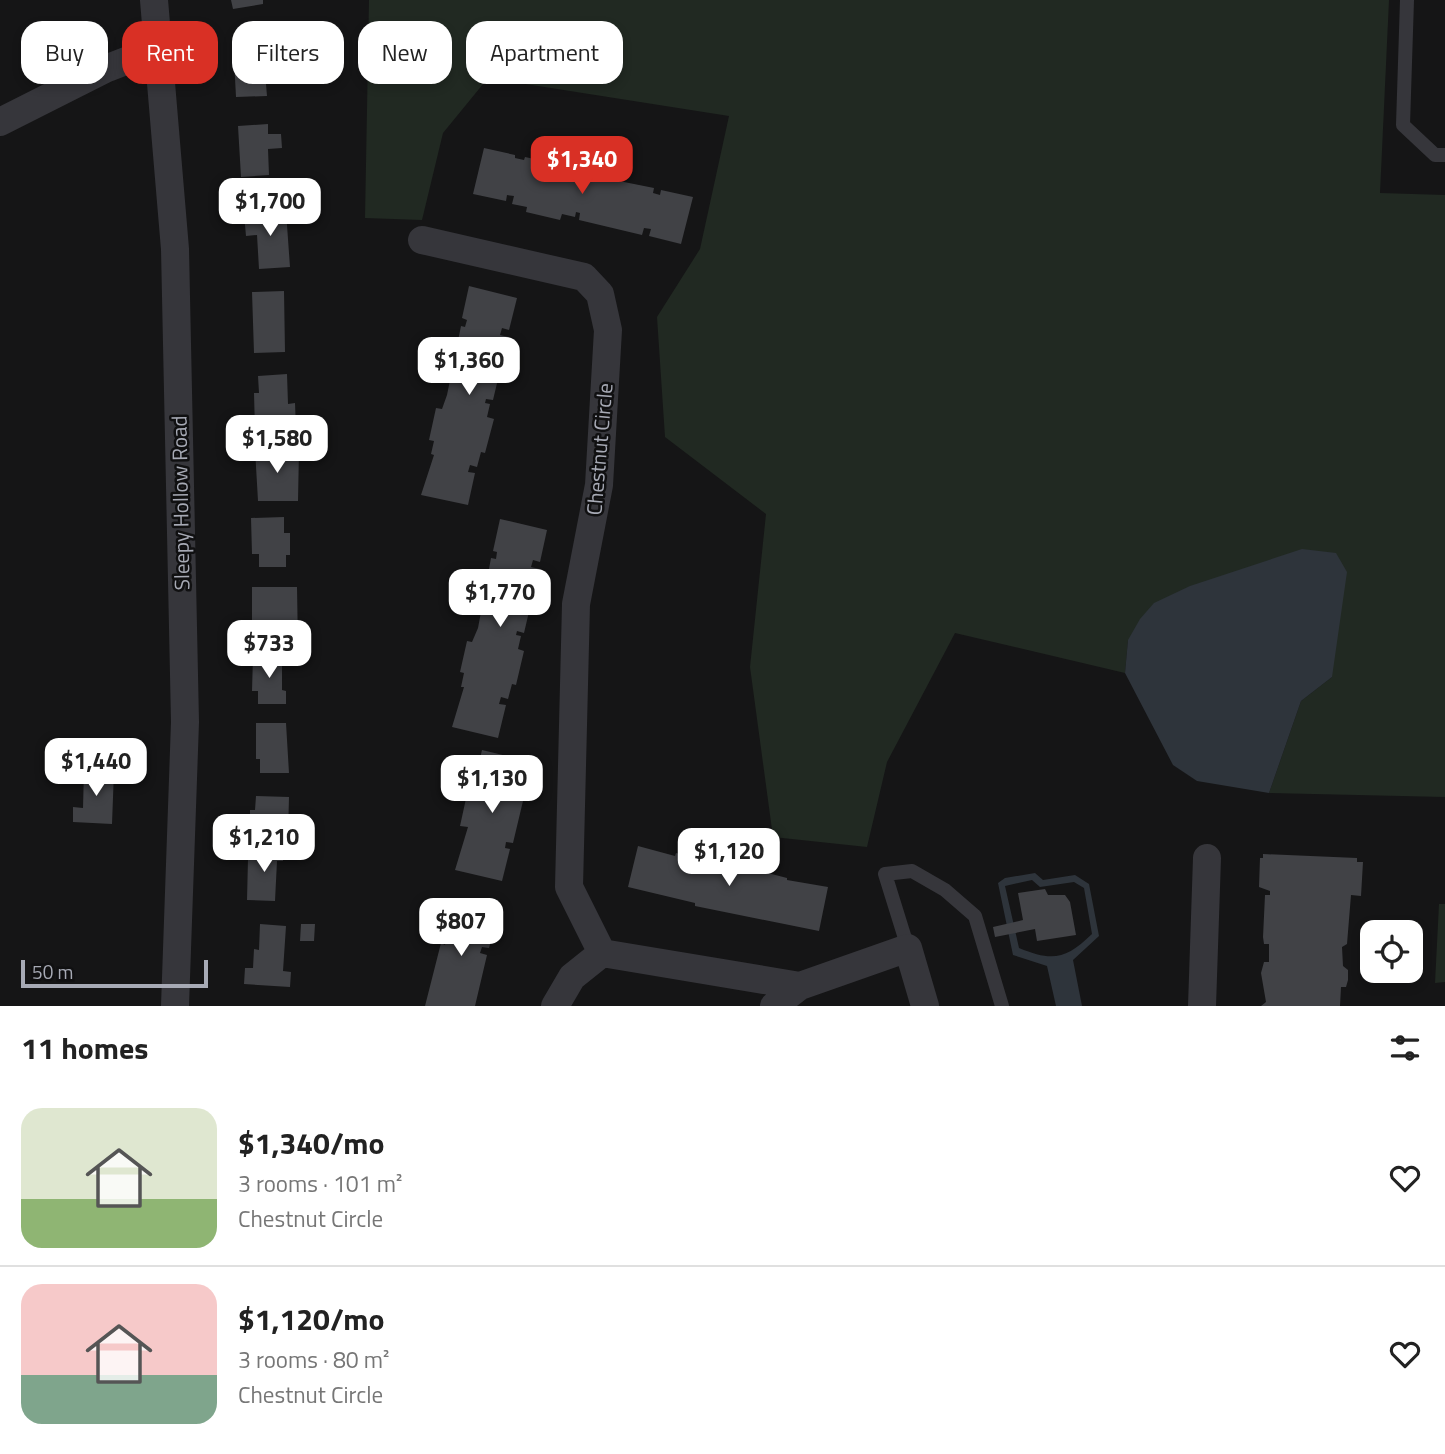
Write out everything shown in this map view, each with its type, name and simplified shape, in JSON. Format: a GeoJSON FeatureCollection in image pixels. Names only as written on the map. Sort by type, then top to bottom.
{"type":"FeatureCollection","features":[{"type":"Feature","properties":{"kind":"street","name":"Sleepy Hollow Road"},"geometry":{"type":"LineString","coordinates":[[154,0],[155,21]]}},
{"type":"Feature","properties":{"kind":"street"},"geometry":{"type":"LineString","coordinates":[[0,122],[122,62]]}},
{"type":"Feature","properties":{"kind":"street","name":"Sleepy Hollow Road"},"geometry":{"type":"LineString","coordinates":[[160,84],[175,249],[185,722],[175,1006]]}},
{"type":"Feature","properties":{"kind":"street","name":"Chestnut Circle"},"geometry":{"type":"LineString","coordinates":[[422,240],[584,277],[600,294],[608,330],[599,485],[576,604],[569,887],[602,953]]}},
{"type":"Feature","properties":{"kind":"street"},"geometry":{"type":"LineString","coordinates":[[1202,1006],[1207,858]]}},
{"type":"Feature","properties":{"kind":"street"},"geometry":{"type":"LineString","coordinates":[[774,1006],[800,986],[908,947],[925,1006]]}},
{"type":"Feature","properties":{"kind":"street"},"geometry":{"type":"LineString","coordinates":[[555,1006],[572,976],[602,953],[800,986]]}},
{"type":"Feature","properties":{"kind":"lane"},"geometry":{"type":"LineString","coordinates":[[1407,0],[1403,125],[1435,155],[1445,155]]}},
{"type":"Feature","properties":{"kind":"lane"},"geometry":{"type":"LineString","coordinates":[[908,947],[886,874],[912,871],[945,890],[975,916],[1002,1006]]}},
{"type":"Feature","properties":{"kind":"shaded area"},"geometry":{"type":"Polygon","coordinates":[[[369,0],[1389,0],[1380,193],[1445,195],[1445,797],[1269,793],[1301,701],[1332,677],[1128,640],[1125,673],[955,633],[887,762],[867,847],[773,837],[750,667],[766,514],[665,437],[657,317],[700,249],[729,116],[526,84],[623,84],[623,21],[466,21],[466,84],[483,84],[443,133],[422,220],[365,218],[367,84],[452,84],[452,21],[369,21],[369,0]]]}},
{"type":"Feature","properties":{"kind":"shaded area"},"geometry":{"type":"Polygon","coordinates":[[[1302,549],[1336,553],[1347,572],[1332,677],[1301,701],[1269,793],[1197,781],[1173,765],[1125,673],[1128,640],[1140,619],[1154,603],[1190,586],[1302,549]]]}},
{"type":"Feature","properties":{"kind":"shaded area"},"geometry":{"type":"Polygon","coordinates":[[[1035,873],[1043,880],[1075,875],[1089,884],[1099,936],[1073,960],[1082,1006],[1056,1006],[1047,966],[1013,955],[998,883],[1005,878],[1035,873]],[[1032,880],[1005,886],[1019,948],[1041,955],[1058,956],[1074,949],[1092,934],[1084,888],[1074,882],[1040,887],[1032,880]]]}},
{"type":"Feature","properties":{"kind":"shaded area"},"geometry":{"type":"Polygon","coordinates":[[[1439,904],[1445,904],[1445,982],[1435,983],[1439,904]]]}},
{"type":"Feature","properties":{"kind":"building"},"geometry":{"type":"Polygon","coordinates":[[[231,0],[263,0],[263,4],[233,9],[231,0]]]}},
{"type":"Feature","properties":{"kind":"building"},"geometry":{"type":"Polygon","coordinates":[[[235,84],[266,84],[267,96],[236,97],[235,84]]]}},
{"type":"Feature","properties":{"kind":"building"},"geometry":{"type":"Polygon","coordinates":[[[268,124],[268,134],[281,134],[282,148],[268,149],[269,175],[241,177],[238,126],[268,124]]]}},
{"type":"Feature","properties":{"kind":"building"},"geometry":{"type":"Polygon","coordinates":[[[484,148],[515,155],[515,158],[524,160],[525,157],[539,160],[539,156],[571,163],[570,168],[584,174],[654,188],[653,193],[660,195],[661,190],[693,197],[681,244],[649,236],[651,229],[644,228],[642,235],[579,220],[580,213],[576,212],[575,217],[562,214],[560,220],[526,212],[527,207],[512,204],[514,196],[507,195],[506,201],[473,194],[484,148]]]}},
{"type":"Feature","properties":{"kind":"building"},"geometry":{"type":"Polygon","coordinates":[[[286,211],[290,267],[259,269],[257,235],[246,236],[244,214],[286,211]]]}},
{"type":"Feature","properties":{"kind":"building"},"geometry":{"type":"Polygon","coordinates":[[[469,286],[517,298],[509,330],[502,328],[500,335],[508,337],[493,400],[486,399],[485,403],[490,404],[487,417],[494,419],[485,453],[481,452],[477,467],[470,465],[468,472],[475,473],[468,505],[421,495],[434,455],[431,454],[434,441],[429,440],[436,408],[442,409],[447,395],[461,326],[465,327],[467,320],[462,318],[469,286]]]}},
{"type":"Feature","properties":{"kind":"building"},"geometry":{"type":"Polygon","coordinates":[[[284,291],[285,352],[254,353],[252,292],[284,291]]]}},
{"type":"Feature","properties":{"kind":"building"},"geometry":{"type":"Polygon","coordinates":[[[287,374],[288,404],[295,403],[296,429],[255,431],[254,393],[259,393],[258,376],[287,374]]]}},
{"type":"Feature","properties":{"kind":"building"},"geometry":{"type":"Polygon","coordinates":[[[255,449],[299,450],[298,501],[258,501],[255,449]]]}},
{"type":"Feature","properties":{"kind":"building"},"geometry":{"type":"Polygon","coordinates":[[[284,517],[284,533],[290,533],[290,555],[286,555],[286,567],[259,567],[259,554],[252,554],[251,518],[284,517]]]}},
{"type":"Feature","properties":{"kind":"building"},"geometry":{"type":"Polygon","coordinates":[[[500,519],[547,530],[540,562],[533,560],[531,567],[539,569],[524,633],[517,631],[516,635],[521,636],[518,649],[524,651],[516,685],[512,684],[508,699],[501,697],[499,704],[506,705],[498,738],[452,727],[464,687],[461,687],[464,673],[460,672],[467,641],[472,642],[478,628],[491,558],[496,559],[497,552],[493,551],[500,519]]]}},
{"type":"Feature","properties":{"kind":"building"},"geometry":{"type":"Polygon","coordinates":[[[252,587],[297,587],[298,646],[278,646],[278,636],[256,637],[256,624],[252,624],[252,587]]]}},
{"type":"Feature","properties":{"kind":"building"},"geometry":{"type":"Polygon","coordinates":[[[253,656],[282,656],[282,690],[286,691],[286,704],[258,704],[258,691],[252,691],[253,656]]]}},
{"type":"Feature","properties":{"kind":"building"},"geometry":{"type":"Polygon","coordinates":[[[256,723],[286,723],[289,773],[260,773],[260,759],[256,759],[256,723]]]}},
{"type":"Feature","properties":{"kind":"building"},"geometry":{"type":"Polygon","coordinates":[[[482,750],[531,762],[524,794],[518,793],[517,799],[523,801],[513,843],[506,842],[505,848],[510,849],[502,881],[455,870],[468,827],[460,826],[467,794],[475,796],[478,785],[474,784],[482,750]]]}},
{"type":"Feature","properties":{"kind":"building"},"geometry":{"type":"Polygon","coordinates":[[[84,770],[114,771],[112,824],[73,822],[73,807],[83,808],[84,770]]]}},
{"type":"Feature","properties":{"kind":"building"},"geometry":{"type":"Polygon","coordinates":[[[256,796],[289,797],[288,835],[250,834],[250,810],[255,810],[256,796]]]}},
{"type":"Feature","properties":{"kind":"building"},"geometry":{"type":"Polygon","coordinates":[[[258,846],[283,846],[283,861],[277,861],[275,901],[247,900],[248,859],[258,859],[258,846]]]}},
{"type":"Feature","properties":{"kind":"building"},"geometry":{"type":"Polygon","coordinates":[[[638,846],[675,856],[676,853],[705,860],[706,854],[725,858],[723,866],[738,869],[740,861],[758,865],[756,870],[787,880],[828,887],[819,931],[695,906],[695,903],[628,887],[638,846]]]}},
{"type":"Feature","properties":{"kind":"building"},"geometry":{"type":"Polygon","coordinates":[[[1263,854],[1357,858],[1357,862],[1363,862],[1361,896],[1351,895],[1347,944],[1342,947],[1343,966],[1348,970],[1348,980],[1346,987],[1341,987],[1340,1006],[1261,1006],[1266,1002],[1261,973],[1264,962],[1269,962],[1269,944],[1264,944],[1263,937],[1265,895],[1270,895],[1270,891],[1259,887],[1260,858],[1263,858],[1263,854]]]}},
{"type":"Feature","properties":{"kind":"building"},"geometry":{"type":"Polygon","coordinates":[[[1045,889],[1048,895],[1065,895],[1070,902],[1076,935],[1037,941],[1035,929],[995,937],[993,927],[1023,920],[1018,893],[1045,889]]]}},
{"type":"Feature","properties":{"kind":"building"},"geometry":{"type":"Polygon","coordinates":[[[450,904],[497,916],[489,948],[482,947],[480,953],[487,955],[475,1006],[425,1006],[441,943],[445,945],[447,937],[442,936],[450,904]]]}},
{"type":"Feature","properties":{"kind":"building"},"geometry":{"type":"Polygon","coordinates":[[[260,924],[286,926],[283,971],[291,972],[290,987],[244,984],[245,968],[253,968],[254,949],[259,950],[260,924]]]}},
{"type":"Feature","properties":{"kind":"building"},"geometry":{"type":"Polygon","coordinates":[[[301,924],[315,924],[314,941],[300,941],[301,924]]]}}]}
